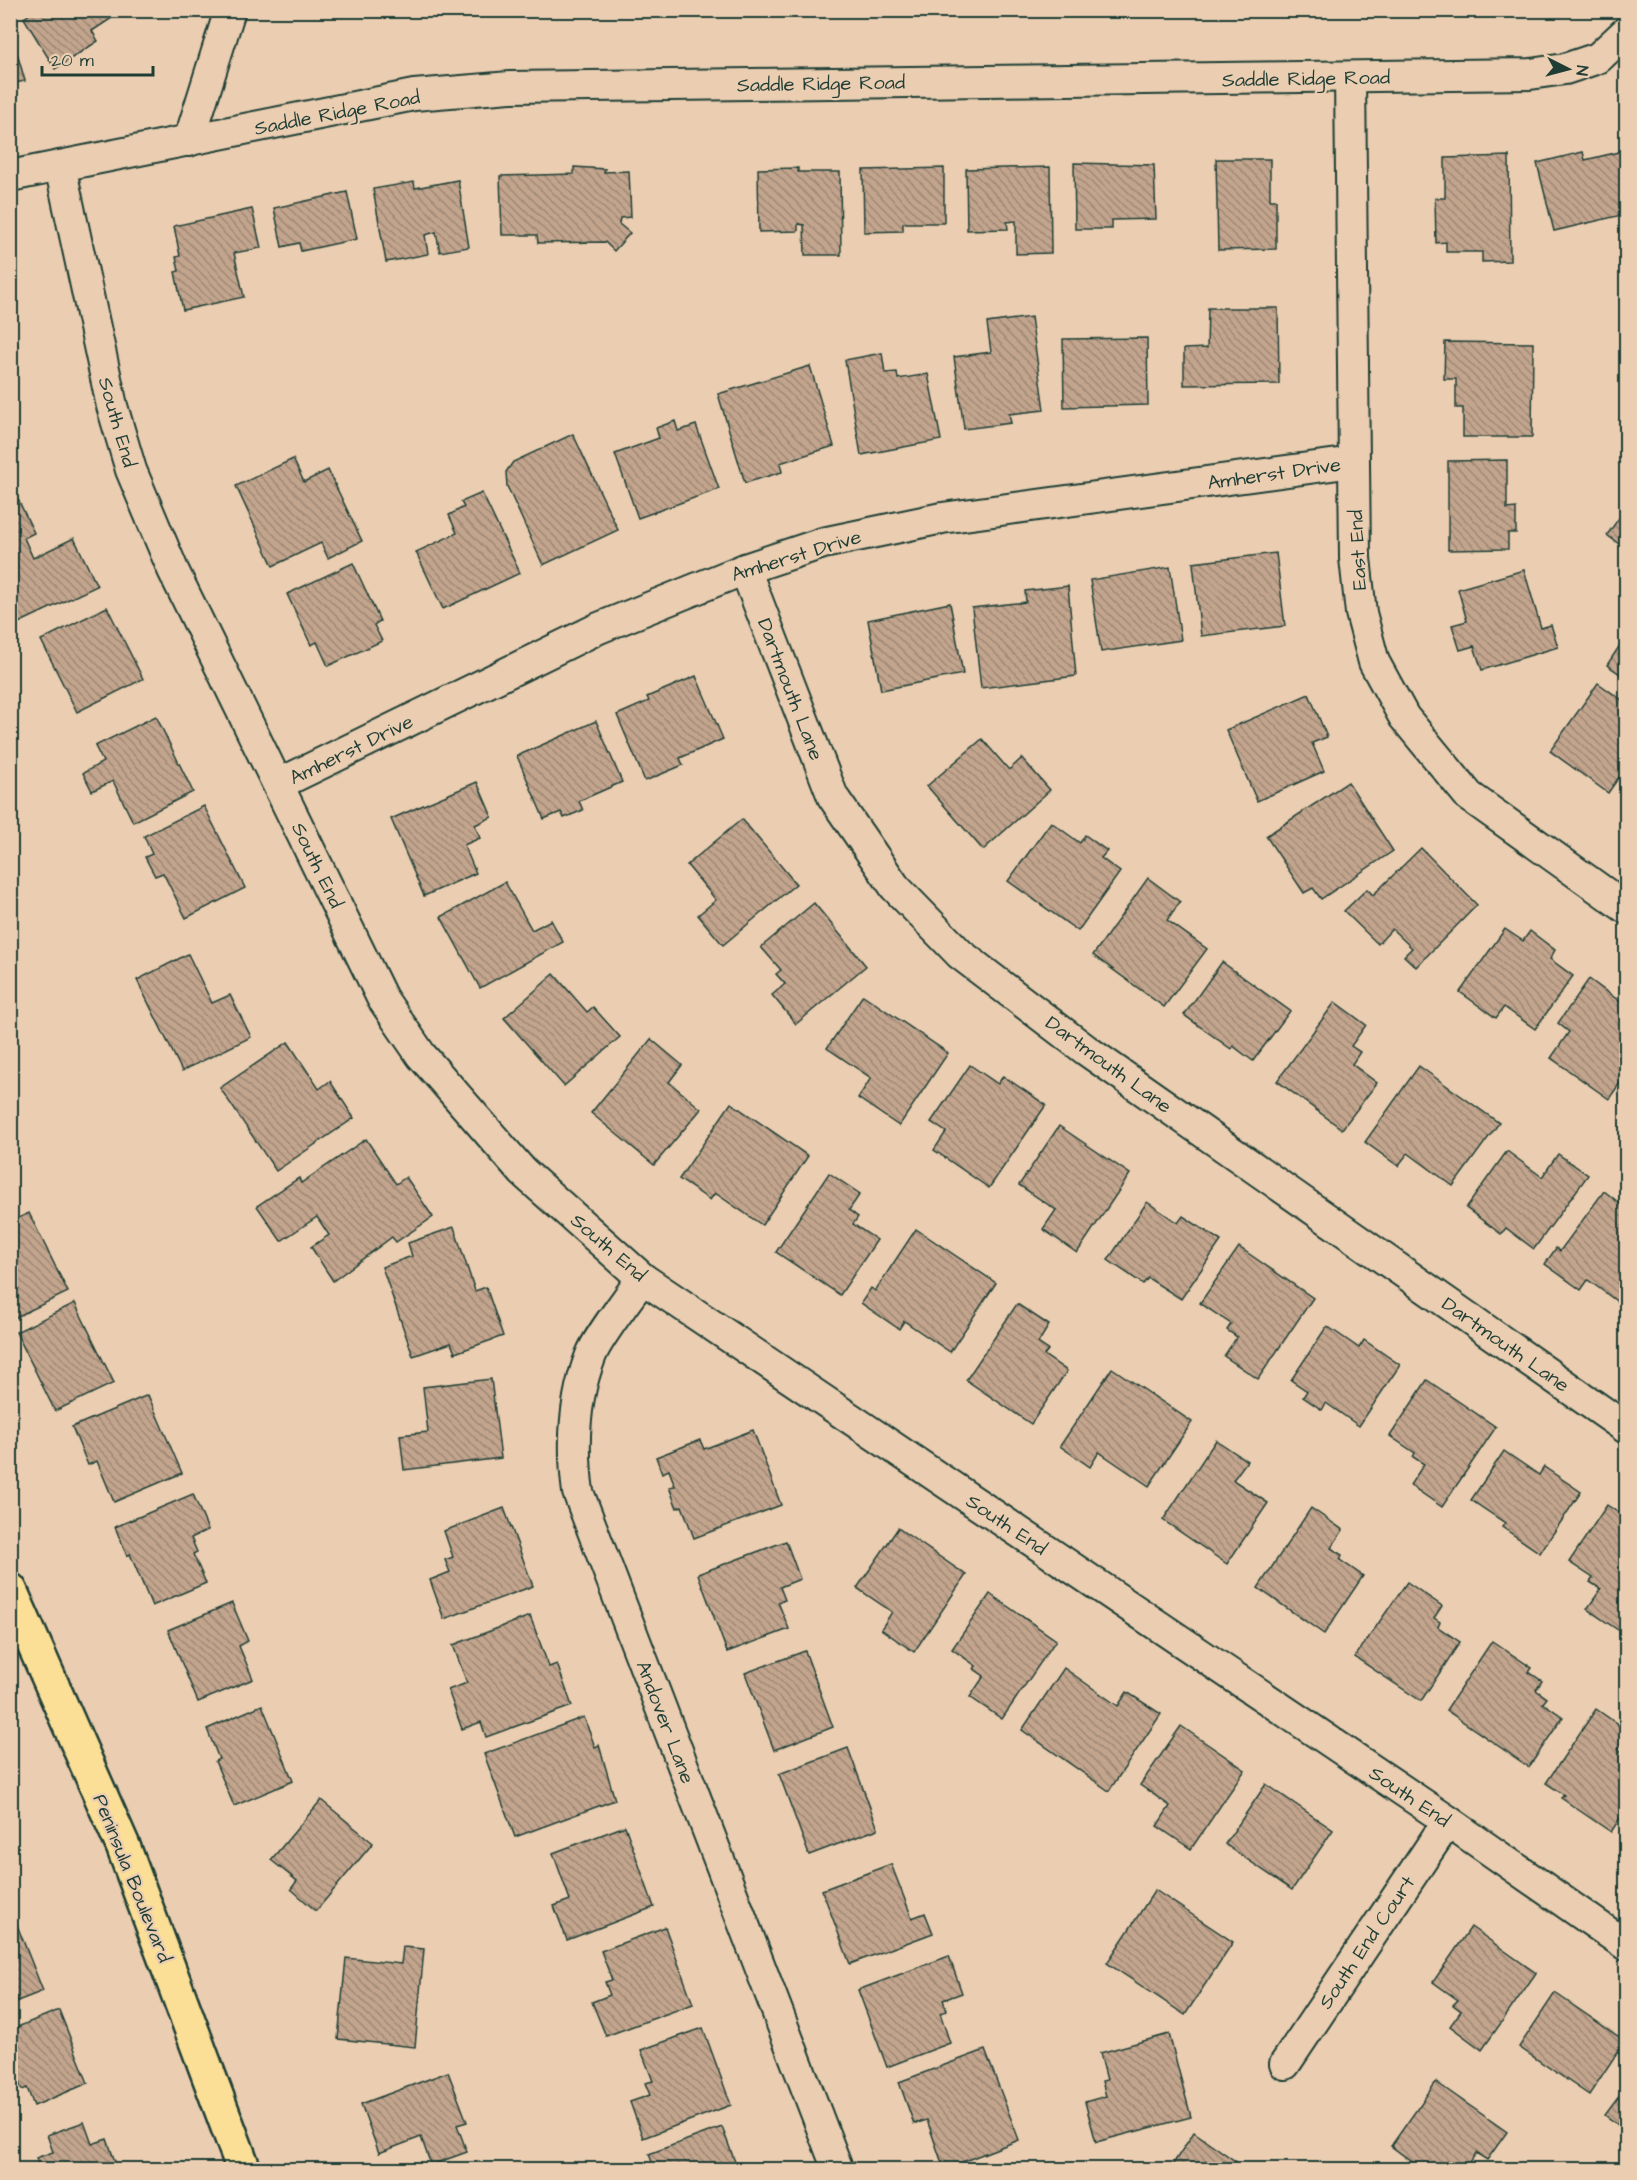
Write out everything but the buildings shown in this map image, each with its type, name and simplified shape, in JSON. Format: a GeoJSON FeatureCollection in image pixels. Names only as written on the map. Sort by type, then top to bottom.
{"type":"FeatureCollection","features":[{"type":"Feature","properties":{"kind":"main road","name":"Peninsula Boulevard"},"geometry":{"type":"LineString","coordinates":[[10,1590],[123,1846],[244,2169]]}},
{"type":"Feature","properties":{"kind":"street"},"geometry":{"type":"LineString","coordinates":[[189,141],[230,10]]}},
{"type":"Feature","properties":{"kind":"street","name":"Saddle Ridge Road"},"geometry":{"type":"LineString","coordinates":[[10,176],[414,95],[510,87],[1530,74],[1565,69],[1598,58],[1626,32]]}},
{"type":"Feature","properties":{"kind":"street","name":"East End"},"geometry":{"type":"LineString","coordinates":[[1350,77],[1355,558],[1361,613],[1374,662],[1404,717],[1469,796],[1625,903]]}},
{"type":"Feature","properties":{"kind":"street","name":"South End"},"geometry":{"type":"LineString","coordinates":[[60,166],[112,406],[130,470],[173,570],[382,998],[421,1055],[523,1172],[642,1278],[1448,1821],[1626,1945]]}},
{"type":"Feature","properties":{"kind":"street","name":"Amherst Drive"},"geometry":{"type":"LineString","coordinates":[[279,784],[599,628],[746,569],[823,543],[942,518],[1353,462]]}},
{"type":"Feature","properties":{"kind":"street","name":"Dartmouth Lane"},"geometry":{"type":"LineString","coordinates":[[746,569],[833,797],[895,887],[960,954],[1086,1050],[1626,1428]]}},
{"type":"Feature","properties":{"kind":"street","name":"Andover Lane"},"geometry":{"type":"LineString","coordinates":[[642,1278],[591,1353],[579,1396],[574,1457],[578,1492],[838,2169]]}},
{"type":"Feature","properties":{"kind":"street","name":"South End Court"},"geometry":{"type":"LineString","coordinates":[[1285,2064],[1448,1821]]}}]}
